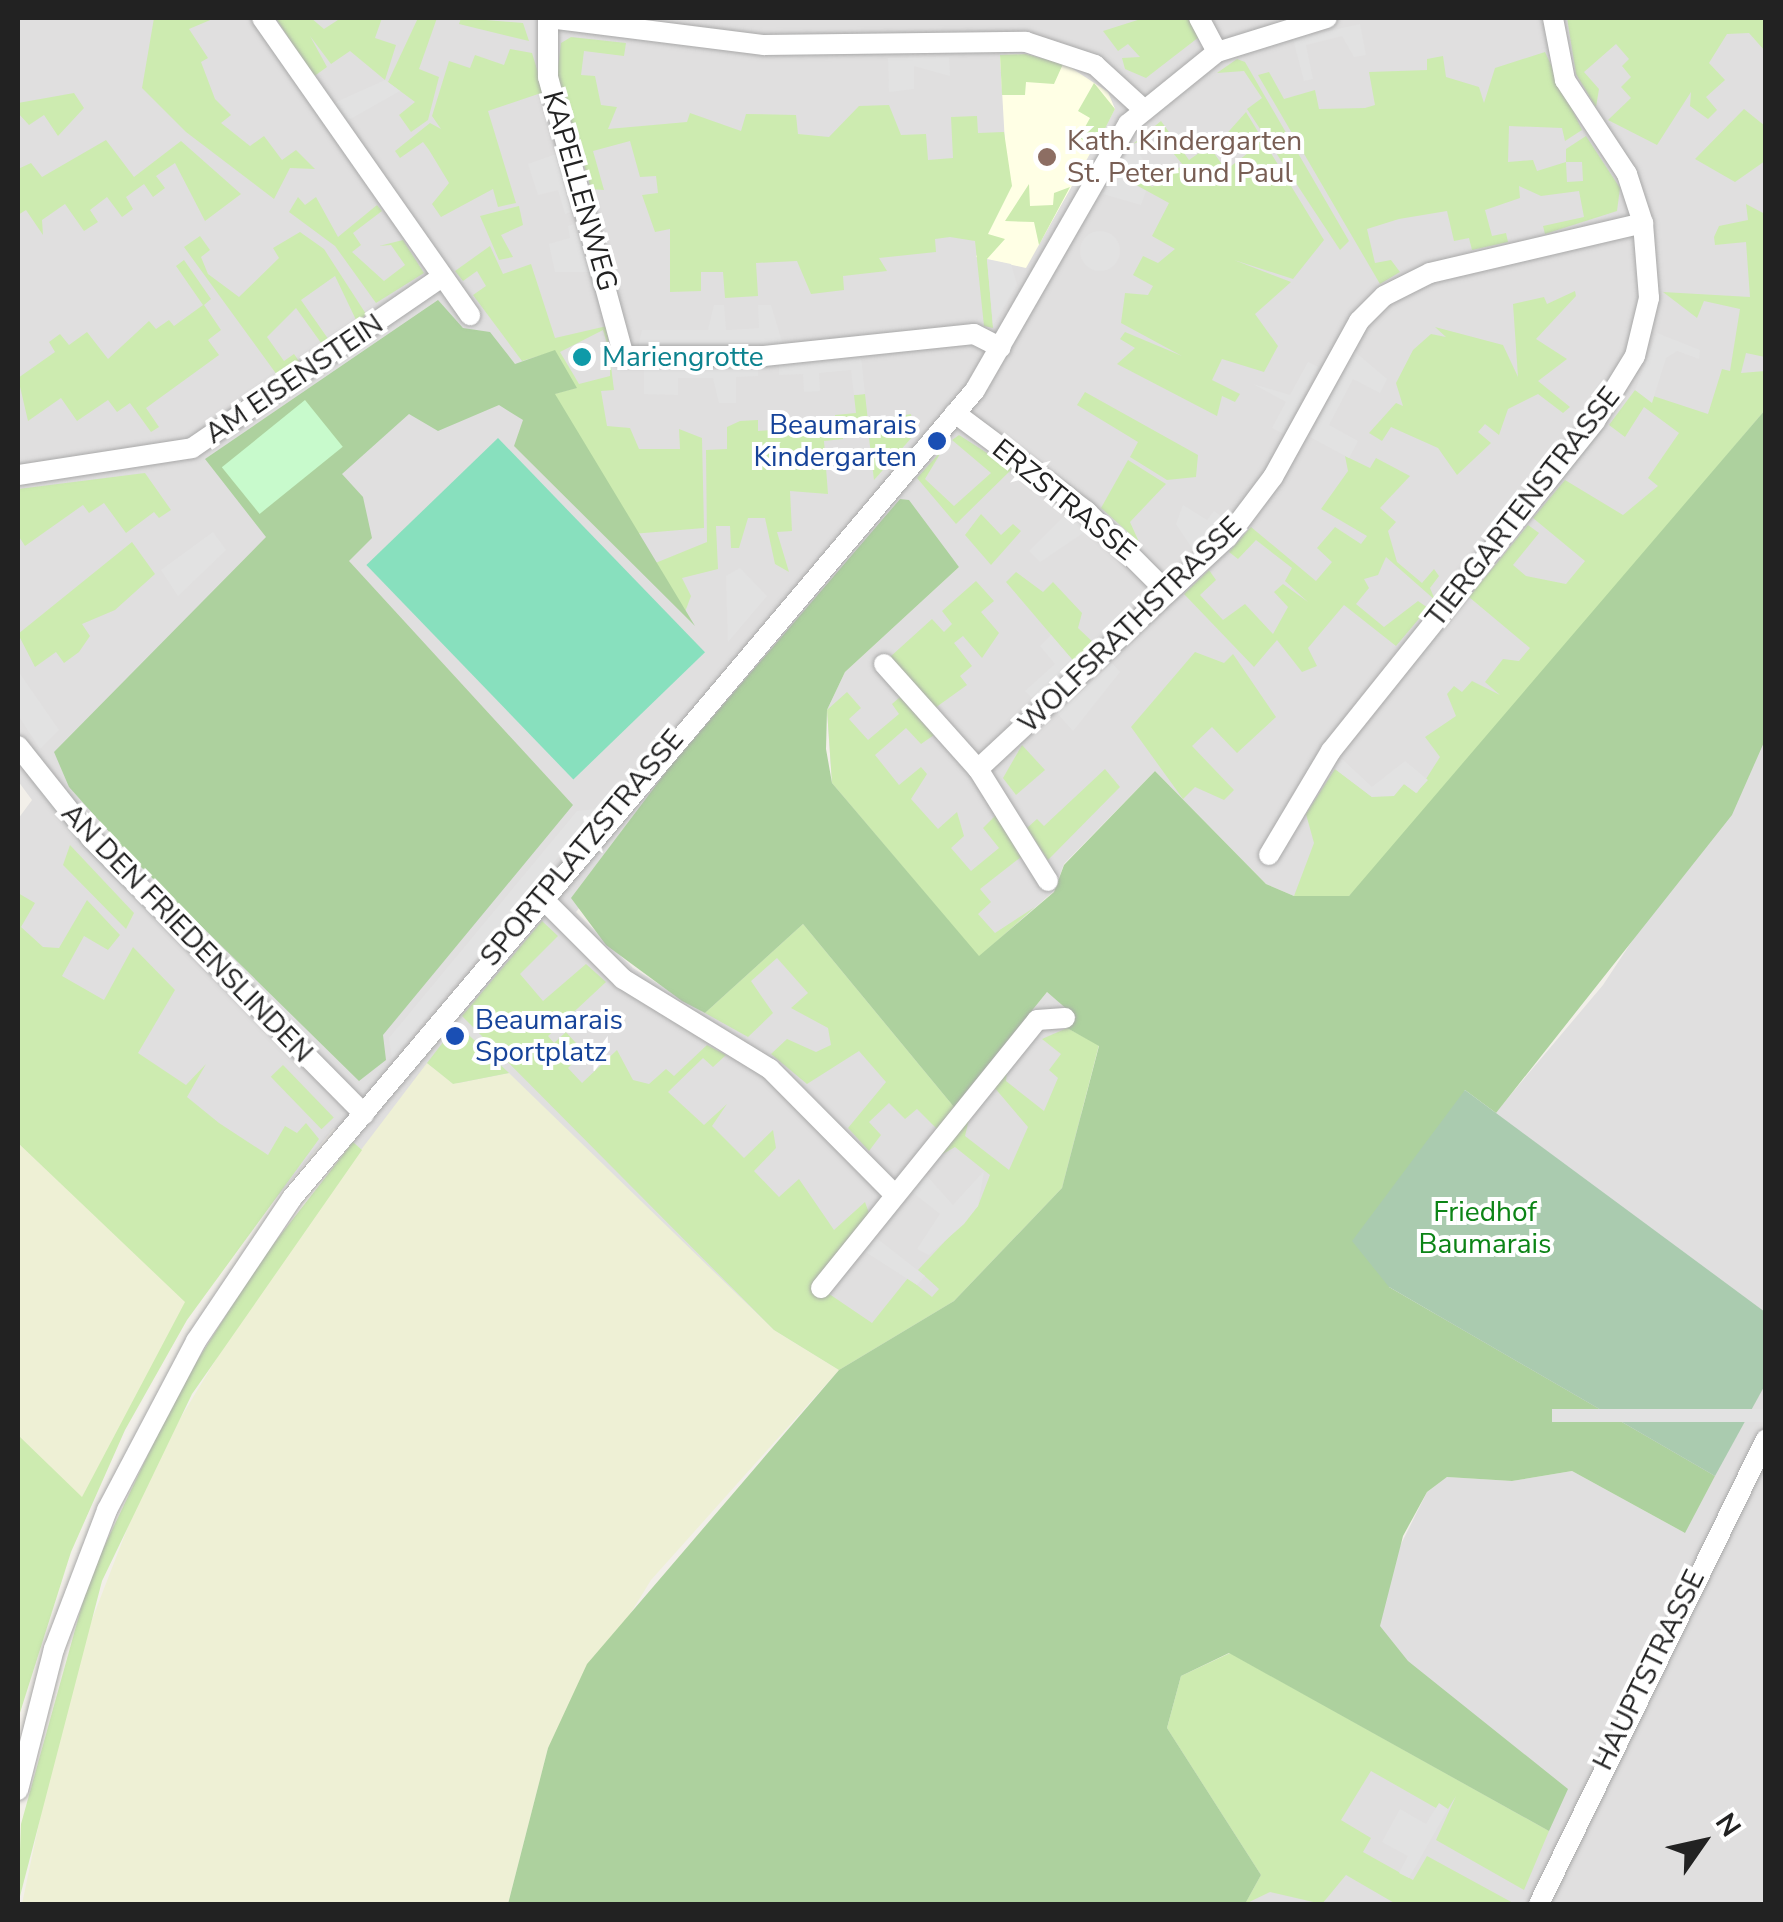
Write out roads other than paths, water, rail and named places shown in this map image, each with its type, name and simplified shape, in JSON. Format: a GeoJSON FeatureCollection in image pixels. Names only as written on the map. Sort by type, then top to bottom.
{"type":"FeatureCollection","features":[{"type":"Feature","properties":{"kind":"street"},"geometry":{"type":"LineString","coordinates":[[262,18],[470,316]]}},
{"type":"Feature","properties":{"kind":"street"},"geometry":{"type":"LineString","coordinates":[[548,18],[816,48],[1026,42],[1095,66],[1142,108],[1217,52],[1327,18]]}},
{"type":"Feature","properties":{"kind":"street","name":"KAPELLENWEG"},"geometry":{"type":"LineString","coordinates":[[548,18],[548,76],[620,352],[630,358],[764,356],[962,334],[1001,348]]}},
{"type":"Feature","properties":{"kind":"street"},"geometry":{"type":"LineString","coordinates":[[1199,18],[1217,52]]}},
{"type":"Feature","properties":{"kind":"street","name":"TIERGARTENSTRASSE"},"geometry":{"type":"LineString","coordinates":[[1269,855],[1374,693],[1628,373],[1649,298],[1643,223],[1627,174],[1565,80],[1552,18]]}},
{"type":"Feature","properties":{"kind":"street","name":"SPORTPLATZSTRASSE"},"geometry":{"type":"LineString","coordinates":[[18,1790],[71,1600],[142,1439],[234,1282],[364,1114],[541,897],[955,413],[1001,348],[1142,108]]}},
{"type":"Feature","properties":{"kind":"street","name":"WOLFSRATHSTRASSE"},"geometry":{"type":"LineString","coordinates":[[978,769],[1250,510],[1359,321],[1384,296],[1430,273],[1643,223]]}},
{"type":"Feature","properties":{"kind":"street","name":"AM EISENSTEIN"},"geometry":{"type":"LineString","coordinates":[[18,474],[192,448],[442,277]]}},
{"type":"Feature","properties":{"kind":"street","name":"ERZSTRASSE"},"geometry":{"type":"LineString","coordinates":[[955,413],[1086,511],[1167,592]]}},
{"type":"Feature","properties":{"kind":"street"},"geometry":{"type":"LineString","coordinates":[[884,664],[978,769],[1048,882]]}},
{"type":"Feature","properties":{"kind":"street","name":"AN DEN FRIEDENSLINDEN"},"geometry":{"type":"LineString","coordinates":[[18,746],[92,839],[364,1114]]}},
{"type":"Feature","properties":{"kind":"street"},"geometry":{"type":"LineString","coordinates":[[541,897],[623,979],[770,1069],[895,1195]]}},
{"type":"Feature","properties":{"kind":"street"},"geometry":{"type":"LineString","coordinates":[[820,1288],[1037,1020],[1064,1018]]}},
{"type":"Feature","properties":{"kind":"street","name":"HAUPTSTRASSE"},"geometry":{"type":"LineString","coordinates":[[1539,1904],[1766,1439]]}},
{"type":"Feature","properties":{"kind":"place","name":"Kath. Kindergarten St. Peter und Paul"},"geometry":{"type":"Point","coordinates":[1047,157]}},
{"type":"Feature","properties":{"kind":"place","name":"Mariengrotte"},"geometry":{"type":"Point","coordinates":[582,357]}},
{"type":"Feature","properties":{"kind":"place","name":"Beaumarais Kindergarten"},"geometry":{"type":"Point","coordinates":[937,441]}},
{"type":"Feature","properties":{"kind":"place","name":"Beaumarais Sportplatz"},"geometry":{"type":"Point","coordinates":[455,1036]}},
{"type":"Feature","properties":{"kind":"park label","name":"Friedhof Baumarais"},"geometry":{"type":"Point","coordinates":[1485,1228]}}]}
